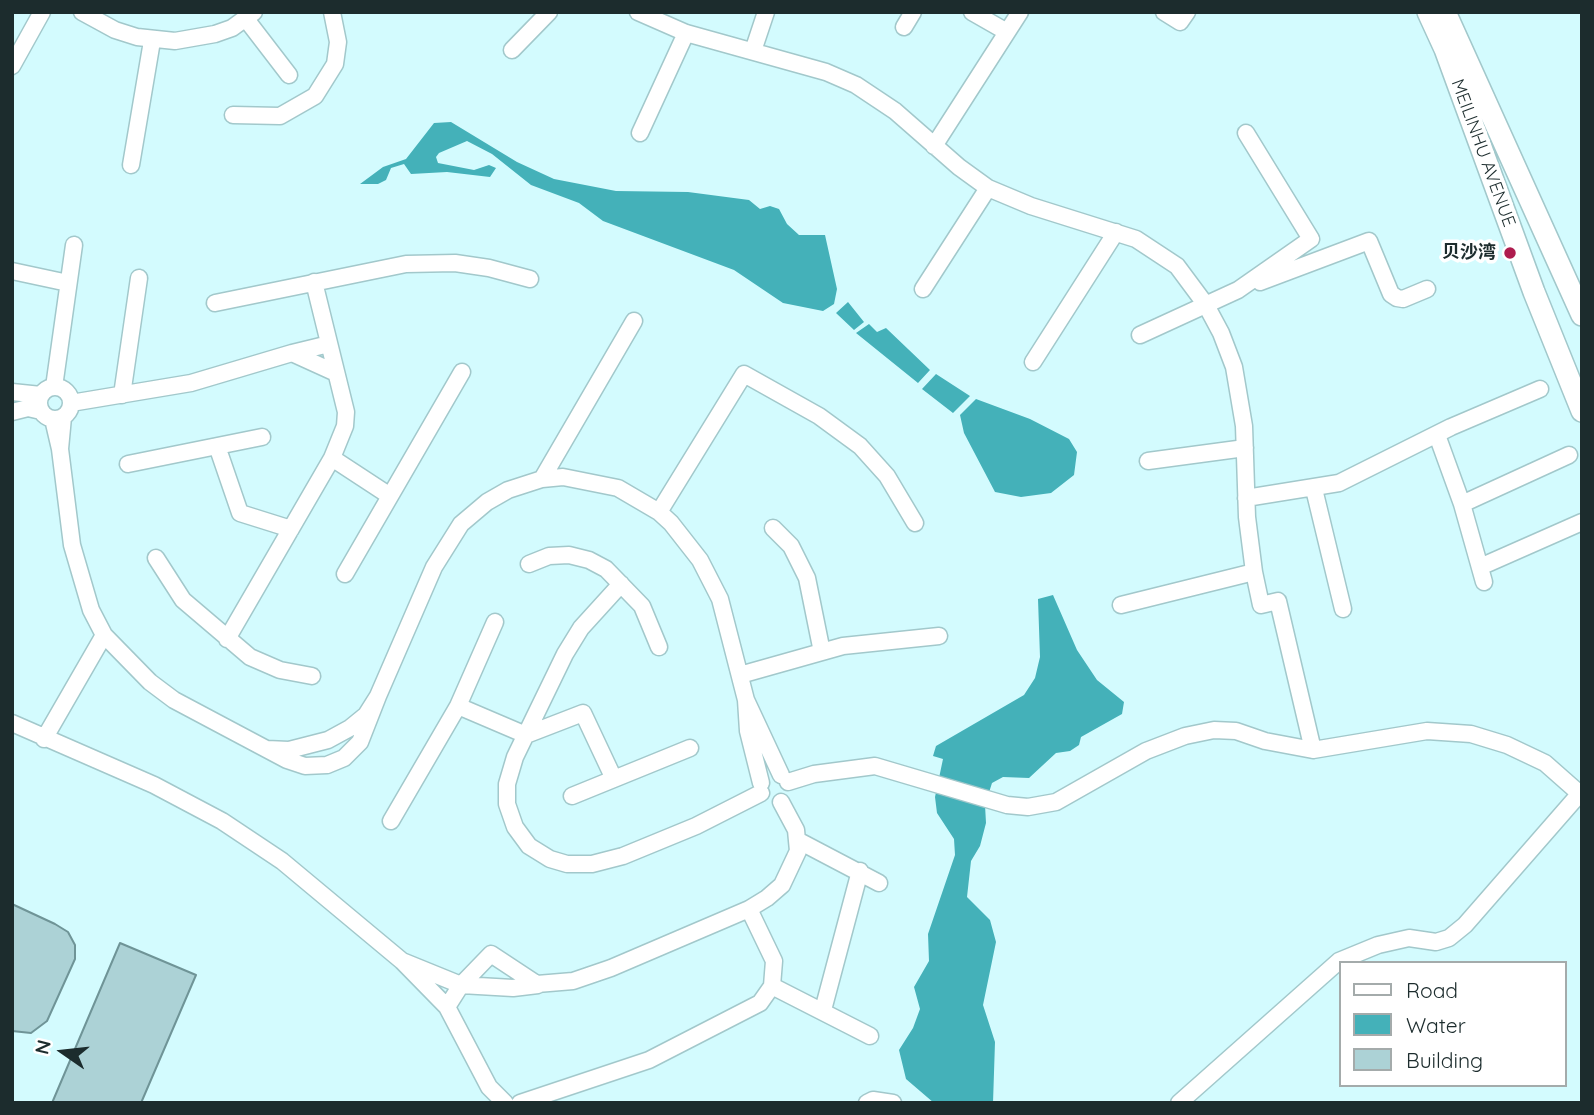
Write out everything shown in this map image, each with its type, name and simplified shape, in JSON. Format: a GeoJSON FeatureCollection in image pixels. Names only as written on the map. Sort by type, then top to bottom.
{"type":"FeatureCollection","features":[{"type":"Feature","properties":{"kind":"main road","name":"MEILINHU AVENUE"},"geometry":{"type":"LineString","coordinates":[[1428,12],[1445,49],[1534,292],[1582,411]]}},
{"type":"Feature","properties":{"kind":"main road","name":"MEILINHU AVENUE"},"geometry":{"type":"LineString","coordinates":[[1445,12],[1582,315]]}},
{"type":"Feature","properties":{"kind":"street"},"geometry":{"type":"LineString","coordinates":[[12,66],[41,12]]}},
{"type":"Feature","properties":{"kind":"street"},"geometry":{"type":"LineString","coordinates":[[82,12],[115,30],[152,41],[195,40],[250,16],[289,75]]}},
{"type":"Feature","properties":{"kind":"street"},"geometry":{"type":"LineString","coordinates":[[233,115],[280,116],[315,96],[335,64],[338,43],[332,12]]}},
{"type":"Feature","properties":{"kind":"street"},"geometry":{"type":"LineString","coordinates":[[512,50],[549,12]]}},
{"type":"Feature","properties":{"kind":"street"},"geometry":{"type":"LineString","coordinates":[[639,12],[686,33],[826,72],[856,85],[877,98],[988,188],[1031,206],[1116,232],[1158,251],[1177,266],[1206,305],[1234,367],[1245,448],[1246,498],[1254,572],[1261,605],[1278,601],[1313,750]]}},
{"type":"Feature","properties":{"kind":"street"},"geometry":{"type":"LineString","coordinates":[[753,51],[766,12]]}},
{"type":"Feature","properties":{"kind":"street"},"geometry":{"type":"LineString","coordinates":[[972,12],[1007,32]]}},
{"type":"Feature","properties":{"kind":"street"},"geometry":{"type":"LineString","coordinates":[[934,146],[1020,12]]}},
{"type":"Feature","properties":{"kind":"street"},"geometry":{"type":"LineString","coordinates":[[1164,12],[1180,22],[1187,12]]}},
{"type":"Feature","properties":{"kind":"street"},"geometry":{"type":"LineString","coordinates":[[640,133],[686,33]]}},
{"type":"Feature","properties":{"kind":"street"},"geometry":{"type":"LineString","coordinates":[[131,164],[152,41]]}},
{"type":"Feature","properties":{"kind":"street"},"geometry":{"type":"LineString","coordinates":[[1246,133],[1311,239],[1320,260]]}},
{"type":"Feature","properties":{"kind":"street"},"geometry":{"type":"LineString","coordinates":[[923,289],[988,188]]}},
{"type":"Feature","properties":{"kind":"street"},"geometry":{"type":"LineString","coordinates":[[1033,362],[1116,232]]}},
{"type":"Feature","properties":{"kind":"street"},"geometry":{"type":"LineString","coordinates":[[1238,290],[1311,239]]}},
{"type":"Feature","properties":{"kind":"street"},"geometry":{"type":"LineString","coordinates":[[1140,335],[1238,290],[1369,241],[1391,294],[1403,299],[1427,289]]}},
{"type":"Feature","properties":{"kind":"street"},"geometry":{"type":"LineString","coordinates":[[74,245],[54,405],[72,545],[82,588],[104,635],[142,674],[174,700],[305,766],[327,765],[344,758],[360,742],[434,567],[461,524],[487,502],[508,490],[542,480],[587,480],[618,488],[659,512],[700,560],[719,599],[740,675],[746,701],[748,731],[761,788],[767,801],[781,802],[788,795],[784,779],[746,701]]}},
{"type":"Feature","properties":{"kind":"street"},"geometry":{"type":"LineString","coordinates":[[215,303],[427,262],[489,268],[530,279]]}},
{"type":"Feature","properties":{"kind":"street"},"geometry":{"type":"LineString","coordinates":[[12,271],[68,282]]}},
{"type":"Feature","properties":{"kind":"street"},"geometry":{"type":"LineString","coordinates":[[122,395],[139,278]]}},
{"type":"Feature","properties":{"kind":"street"},"geometry":{"type":"LineString","coordinates":[[227,639],[341,440],[346,412],[314,282]]}},
{"type":"Feature","properties":{"kind":"street"},"geometry":{"type":"LineString","coordinates":[[542,480],[634,321]]}},
{"type":"Feature","properties":{"kind":"street"},"geometry":{"type":"LineString","coordinates":[[12,412],[191,383],[329,344]]}},
{"type":"Feature","properties":{"kind":"street"},"geometry":{"type":"LineString","coordinates":[[292,353],[336,373]]}},
{"type":"Feature","properties":{"kind":"street"},"geometry":{"type":"LineString","coordinates":[[345,574],[462,372]]}},
{"type":"Feature","properties":{"kind":"street"},"geometry":{"type":"LineString","coordinates":[[659,512],[744,374],[819,416],[860,446],[887,476],[915,523]]}},
{"type":"Feature","properties":{"kind":"street"},"geometry":{"type":"LineString","coordinates":[[1246,498],[1314,489],[1364,473],[1437,435],[1540,389]]}},
{"type":"Feature","properties":{"kind":"street"},"geometry":{"type":"LineString","coordinates":[[12,392],[54,405]]}},
{"type":"Feature","properties":{"kind":"street"},"geometry":{"type":"LineString","coordinates":[[1437,435],[1462,504],[1482,574],[1582,522]]}},
{"type":"Feature","properties":{"kind":"street"},"geometry":{"type":"LineString","coordinates":[[128,464],[262,437]]}},
{"type":"Feature","properties":{"kind":"street"},"geometry":{"type":"LineString","coordinates":[[217,446],[240,513],[291,529]]}},
{"type":"Feature","properties":{"kind":"street"},"geometry":{"type":"LineString","coordinates":[[1149,461],[1245,448]]}},
{"type":"Feature","properties":{"kind":"street"},"geometry":{"type":"LineString","coordinates":[[1462,504],[1569,455]]}},
{"type":"Feature","properties":{"kind":"street"},"geometry":{"type":"LineString","coordinates":[[332,458],[390,496]]}},
{"type":"Feature","properties":{"kind":"street"},"geometry":{"type":"LineString","coordinates":[[1314,489],[1343,609]]}},
{"type":"Feature","properties":{"kind":"street"},"geometry":{"type":"LineString","coordinates":[[773,528],[791,546],[807,578],[822,652]]}},
{"type":"Feature","properties":{"kind":"street"},"geometry":{"type":"LineString","coordinates":[[528,564],[549,556],[569,555],[589,560],[606,569],[642,606],[659,646]]}},
{"type":"Feature","properties":{"kind":"street"},"geometry":{"type":"LineString","coordinates":[[156,558],[183,600],[250,657],[280,670],[312,676]]}},
{"type":"Feature","properties":{"kind":"street"},"geometry":{"type":"LineString","coordinates":[[1121,605],[1254,572]]}},
{"type":"Feature","properties":{"kind":"street"},"geometry":{"type":"LineString","coordinates":[[621,584],[581,628],[565,654],[526,735],[507,784],[507,804],[515,827],[529,845],[550,859],[567,864],[592,864],[623,856],[696,826],[761,788],[772,774],[784,779],[850,767],[875,766],[1007,805],[1028,807],[1056,802],[1146,751],[1185,736],[1214,730],[1236,731],[1265,741],[1313,750],[1427,731],[1471,734],[1507,744],[1545,763],[1581,792],[1465,925],[1449,938],[1436,942],[1409,939],[1378,946],[1339,961]]}},
{"type":"Feature","properties":{"kind":"street"},"geometry":{"type":"LineString","coordinates":[[391,821],[457,706],[495,622]]}},
{"type":"Feature","properties":{"kind":"street"},"geometry":{"type":"LineString","coordinates":[[44,739],[104,635]]}},
{"type":"Feature","properties":{"kind":"street"},"geometry":{"type":"LineString","coordinates":[[740,675],[822,652],[895,639],[939,636]]}},
{"type":"Feature","properties":{"kind":"street"},"geometry":{"type":"LineString","coordinates":[[267,749],[289,750],[328,740],[366,715],[378,696]]}},
{"type":"Feature","properties":{"kind":"street"},"geometry":{"type":"LineString","coordinates":[[457,706],[526,735],[583,713],[614,779]]}},
{"type":"Feature","properties":{"kind":"street"},"geometry":{"type":"LineString","coordinates":[[12,723],[154,785],[222,821],[282,862],[402,961],[447,1007],[489,1087],[505,1103]]}},
{"type":"Feature","properties":{"kind":"street"},"geometry":{"type":"LineString","coordinates":[[572,796],[691,748]]}},
{"type":"Feature","properties":{"kind":"street"},"geometry":{"type":"LineString","coordinates":[[402,961],[461,985],[513,988],[573,981],[611,968],[750,909],[782,885],[793,867],[799,841],[781,802]]}},
{"type":"Feature","properties":{"kind":"street"},"geometry":{"type":"LineString","coordinates":[[799,841],[879,883]]}},
{"type":"Feature","properties":{"kind":"street"},"geometry":{"type":"LineString","coordinates":[[823,1010],[860,872]]}},
{"type":"Feature","properties":{"kind":"street"},"geometry":{"type":"LineString","coordinates":[[520,1103],[649,1060],[760,1003],[772,986],[774,961],[750,909]]}},
{"type":"Feature","properties":{"kind":"street"},"geometry":{"type":"LineString","coordinates":[[447,1007],[461,985],[491,954],[537,984]]}},
{"type":"Feature","properties":{"kind":"street"},"geometry":{"type":"LineString","coordinates":[[1179,1103],[1338,962]]}},
{"type":"Feature","properties":{"kind":"street"},"geometry":{"type":"LineString","coordinates":[[772,986],[870,1036]]}},
{"type":"Feature","properties":{"kind":"street"},"geometry":{"type":"LineString","coordinates":[[867,1103],[894,1103]]}},
{"type":"Feature","properties":{"kind":"water"},"geometry":{"type":"Polygon","coordinates":[[[451,122],[517,162],[554,179],[616,191],[688,192],[749,200],[760,209],[770,206],[779,209],[787,224],[799,235],[825,235],[837,289],[834,304],[823,311],[783,303],[734,270],[603,221],[579,203],[531,185],[492,154],[467,141],[439,153],[436,157],[438,163],[474,170],[489,165],[496,168],[490,177],[447,172],[411,174],[404,164],[391,168],[386,180],[378,184],[360,184],[383,167],[406,159],[434,123],[451,122]]]}},
{"type":"Feature","properties":{"kind":"water"},"geometry":{"type":"Polygon","coordinates":[[[848,302],[864,322],[854,330],[836,313],[848,302]]]}},
{"type":"Feature","properties":{"kind":"water"},"geometry":{"type":"Polygon","coordinates":[[[869,324],[877,332],[886,328],[930,370],[918,383],[856,333],[869,324]]]}},
{"type":"Feature","properties":{"kind":"water"},"geometry":{"type":"Polygon","coordinates":[[[936,374],[970,396],[953,413],[922,389],[936,374]]]}},
{"type":"Feature","properties":{"kind":"water"},"geometry":{"type":"Polygon","coordinates":[[[976,399],[1030,419],[1069,439],[1077,452],[1074,475],[1051,493],[1021,497],[995,492],[964,433],[960,415],[976,399]]]}},
{"type":"Feature","properties":{"kind":"water"},"geometry":{"type":"Polygon","coordinates":[[[1053,595],[1077,650],[1097,680],[1124,702],[1122,714],[1081,737],[1079,745],[1070,751],[1056,753],[1029,778],[1003,777],[992,783],[985,805],[986,823],[980,846],[971,861],[967,897],[990,920],[996,942],[983,1005],[995,1042],[993,1103],[934,1103],[906,1079],[899,1050],[913,1028],[920,1009],[914,987],[929,961],[928,934],[955,855],[954,839],[937,813],[935,797],[943,759],[933,756],[936,746],[1024,695],[1035,678],[1040,657],[1038,599],[1053,595]]]}},
{"type":"Feature","properties":{"kind":"building"},"geometry":{"type":"Polygon","coordinates":[[[12,904],[68,932],[75,945],[75,959],[47,1021],[31,1033],[12,1031],[12,904]]]}},
{"type":"Feature","properties":{"kind":"building"},"geometry":{"type":"Polygon","coordinates":[[[120,943],[196,975],[141,1103],[52,1103],[120,943]]]}},
{"type":"Feature","properties":{"kind":"place","name":"贝沙湾"},"geometry":{"type":"Point","coordinates":[1510,253]}}]}
